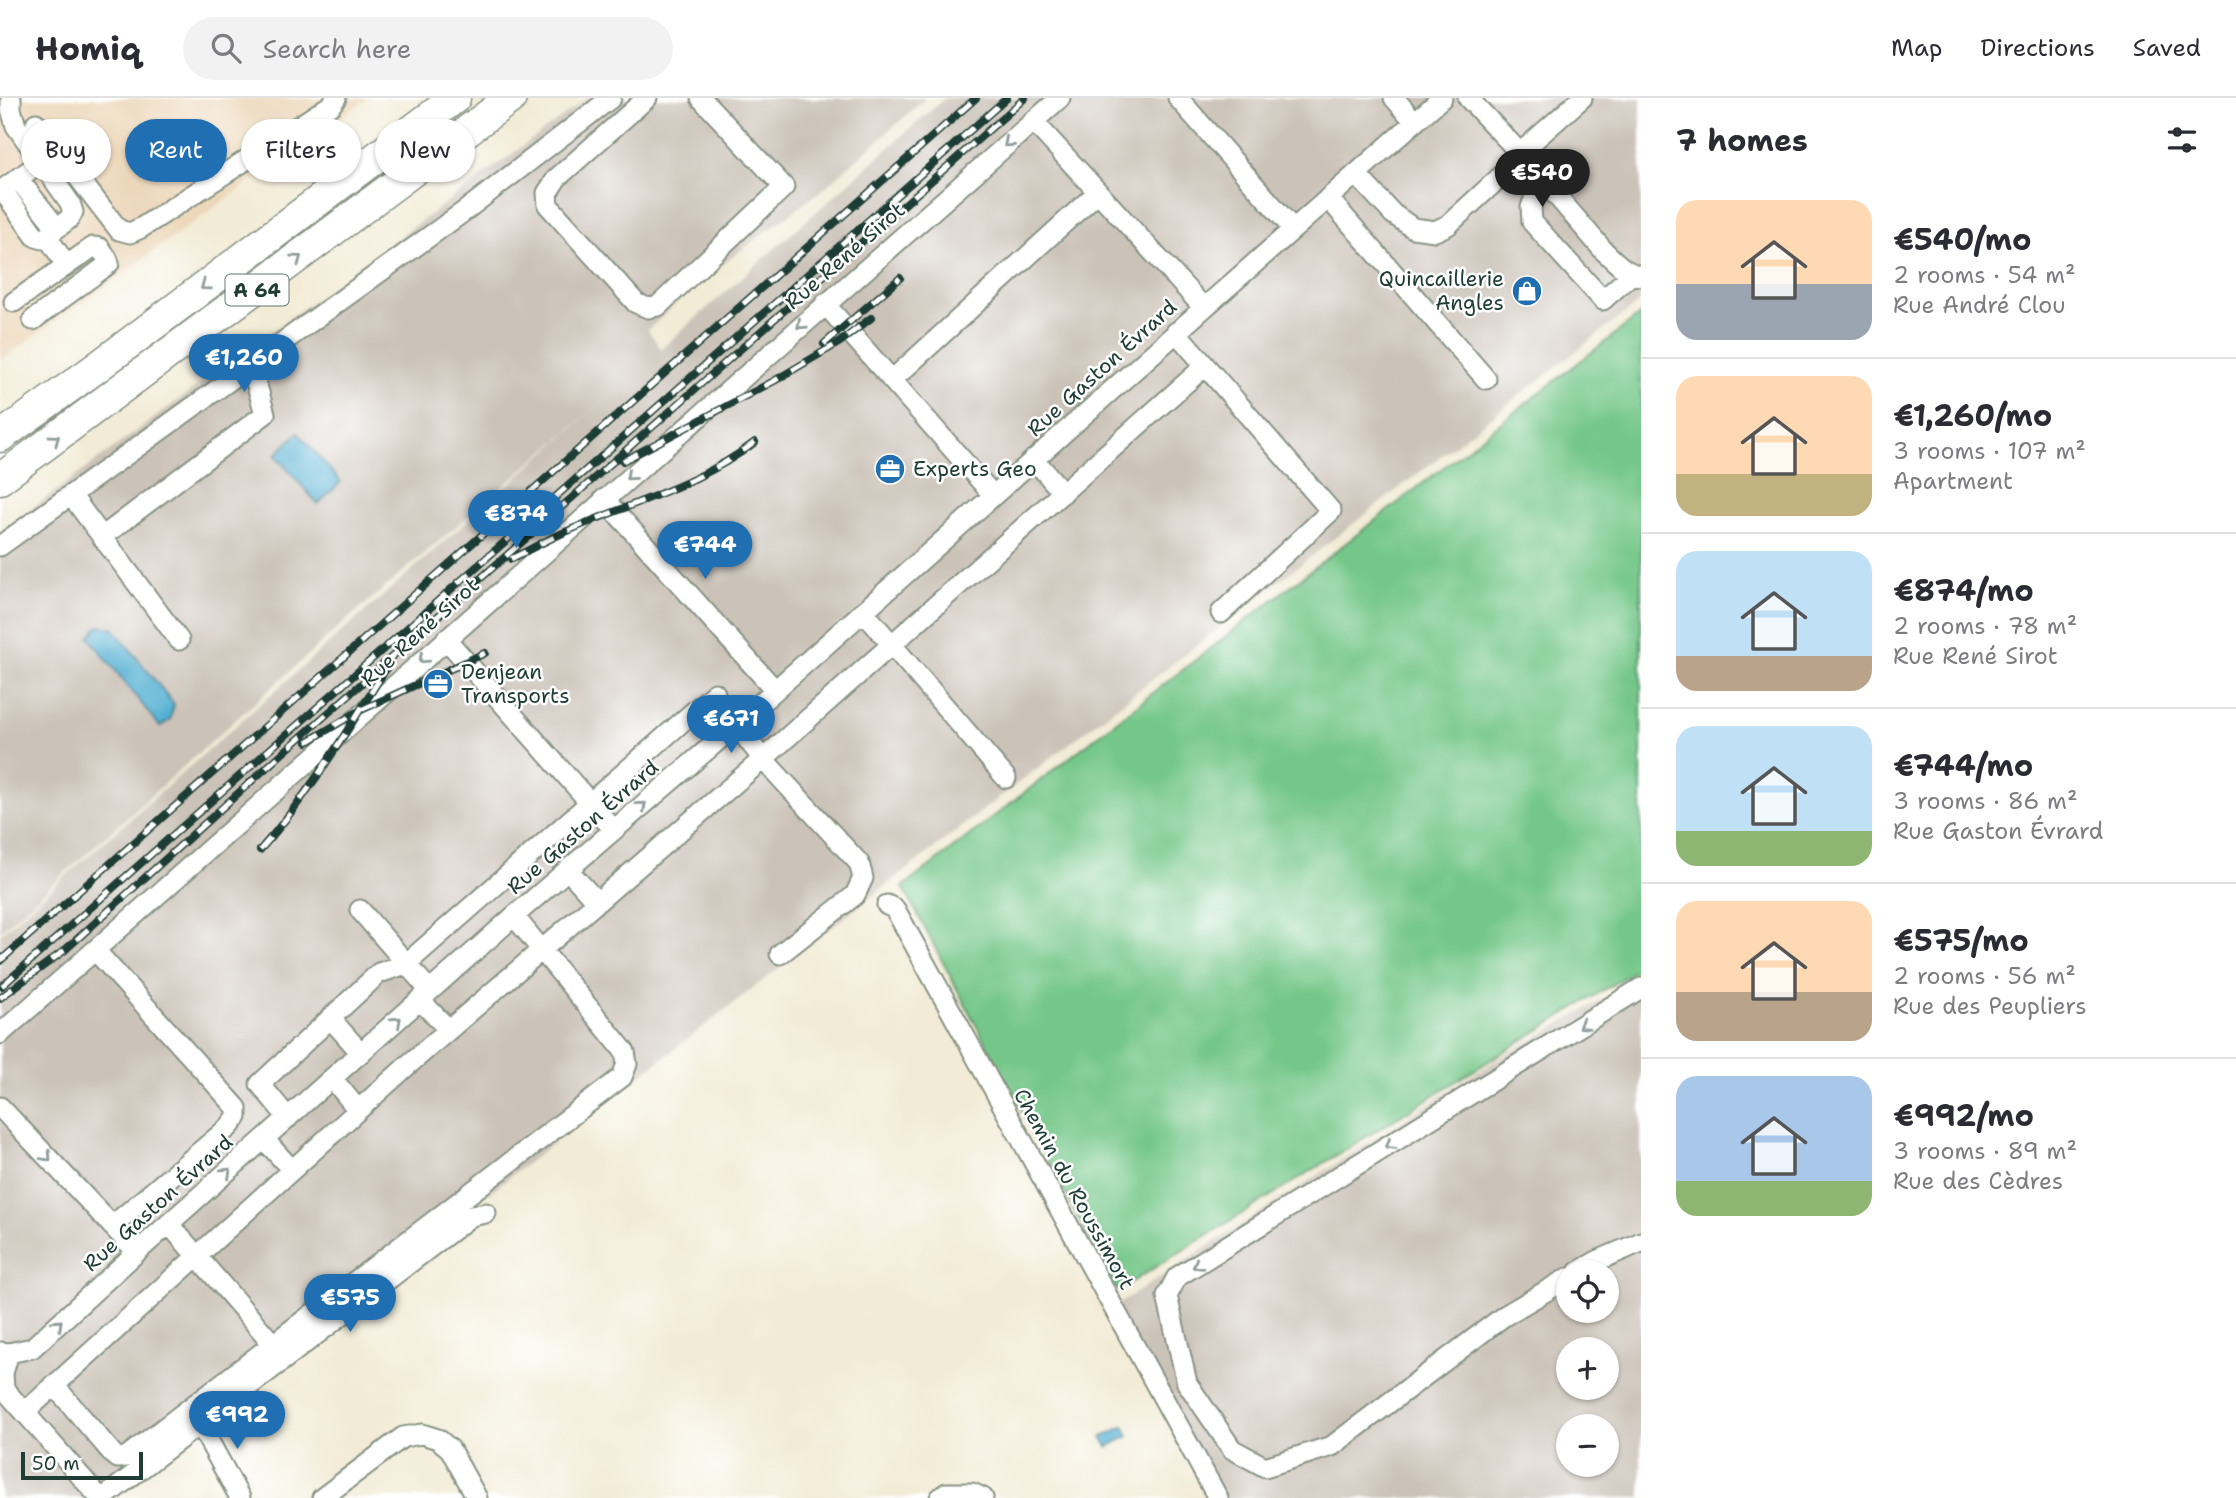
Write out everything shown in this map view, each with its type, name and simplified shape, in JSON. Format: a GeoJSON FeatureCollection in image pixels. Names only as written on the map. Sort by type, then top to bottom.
{"type":"FeatureCollection","features":[{"type":"Feature","properties":{"kind":"highway","name":"A 64"},"geometry":{"type":"LineString","coordinates":[[0,437],[455,98]]}},
{"type":"Feature","properties":{"kind":"highway","name":"A 64"},"geometry":{"type":"LineString","coordinates":[[0,479],[511,98]]}},
{"type":"Feature","properties":{"kind":"street"},"geometry":{"type":"LineString","coordinates":[[11,98],[11,109],[21,133]]}},
{"type":"Feature","properties":{"kind":"street"},"geometry":{"type":"LineString","coordinates":[[82,182],[119,230],[130,233],[141,229],[331,105],[336,98]]}},
{"type":"Feature","properties":{"kind":"street"},"geometry":{"type":"LineString","coordinates":[[0,546],[466,210],[611,98]]}},
{"type":"Feature","properties":{"kind":"street"},"geometry":{"type":"LineString","coordinates":[[647,98],[557,178],[547,192],[548,205],[636,303],[648,308],[657,306],[784,187],[701,98]]}},
{"type":"Feature","properties":{"kind":"street","name":"Rue René Sirot"},"geometry":{"type":"LineString","coordinates":[[0,1034],[1060,98]]}},
{"type":"Feature","properties":{"kind":"street"},"geometry":{"type":"LineString","coordinates":[[1178,98],[1293,229]]}},
{"type":"Feature","properties":{"kind":"street"},"geometry":{"type":"LineString","coordinates":[[1394,98],[1415,122]]}},
{"type":"Feature","properties":{"kind":"street","name":"Rue Gaston Évrard"},"geometry":{"type":"LineString","coordinates":[[4,1352],[32,1348],[514,916],[736,725],[1203,307],[1442,98]]}},
{"type":"Feature","properties":{"kind":"street"},"geometry":{"type":"LineString","coordinates":[[1468,98],[1520,153],[1542,178],[1605,251],[1619,266],[1636,275],[1603,300],[1532,222],[1531,207],[1542,178]]}},
{"type":"Feature","properties":{"kind":"street"},"geometry":{"type":"LineString","coordinates":[[1356,174],[1393,214],[1413,228],[1435,232],[1448,225],[1488,188],[1520,153],[1582,98]]}},
{"type":"Feature","properties":{"kind":"street"},"geometry":{"type":"LineString","coordinates":[[1032,121],[1203,307]]}},
{"type":"Feature","properties":{"kind":"street"},"geometry":{"type":"LineString","coordinates":[[21,177],[6,187],[6,195],[36,237],[43,239],[69,219],[73,212],[55,182]]}},
{"type":"Feature","properties":{"kind":"street"},"geometry":{"type":"LineString","coordinates":[[892,380],[1098,192]]}},
{"type":"Feature","properties":{"kind":"street"},"geometry":{"type":"LineString","coordinates":[[1328,198],[1486,379]]}},
{"type":"Feature","properties":{"kind":"street"},"geometry":{"type":"LineString","coordinates":[[52,232],[66,265]]}},
{"type":"Feature","properties":{"kind":"street"},"geometry":{"type":"LineString","coordinates":[[14,302],[93,247],[100,248],[108,263],[33,320]]}},
{"type":"Feature","properties":{"kind":"street"},"geometry":{"type":"LineString","coordinates":[[825,304],[993,495]]}},
{"type":"Feature","properties":{"kind":"street"},"geometry":{"type":"LineString","coordinates":[[1176,332],[1331,511],[1221,613]]}},
{"type":"Feature","properties":{"kind":"street"},"geometry":{"type":"LineString","coordinates":[[103,537],[264,414],[251,364]]}},
{"type":"Feature","properties":{"kind":"street"},"geometry":{"type":"LineString","coordinates":[[25,1412],[358,1110],[763,759],[1205,366]]}},
{"type":"Feature","properties":{"kind":"street"},"geometry":{"type":"LineString","coordinates":[[1034,459],[1063,493]]}},
{"type":"Feature","properties":{"kind":"street"},"geometry":{"type":"LineString","coordinates":[[71,495],[178,640]]}},
{"type":"Feature","properties":{"kind":"street"},"geometry":{"type":"LineString","coordinates":[[604,499],[775,690]]}},
{"type":"Feature","properties":{"kind":"street"},"geometry":{"type":"LineString","coordinates":[[863,611],[1006,778]]}},
{"type":"Feature","properties":{"kind":"street"},"geometry":{"type":"LineString","coordinates":[[446,639],[614,830]]}},
{"type":"Feature","properties":{"kind":"street"},"geometry":{"type":"LineString","coordinates":[[288,1118],[260,1084],[379,973],[406,964],[715,693]]}},
{"type":"Feature","properties":{"kind":"street"},"geometry":{"type":"LineString","coordinates":[[736,725],[763,759],[859,863],[863,878],[855,895],[780,954]]}},
{"type":"Feature","properties":{"kind":"street"},"geometry":{"type":"LineString","coordinates":[[568,870],[597,902]]}},
{"type":"Feature","properties":{"kind":"street","name":"Chemin du Roussimort"},"geometry":{"type":"LineString","coordinates":[[887,905],[895,909],[1218,1498]]}},
{"type":"Feature","properties":{"kind":"street"},"geometry":{"type":"LineString","coordinates":[[360,911],[406,964],[449,1030]]}},
{"type":"Feature","properties":{"kind":"street"},"geometry":{"type":"LineString","coordinates":[[54,1385],[113,1454],[118,1458],[126,1457],[622,1077],[627,1064],[625,1052],[514,916]]}},
{"type":"Feature","properties":{"kind":"street"},"geometry":{"type":"LineString","coordinates":[[96,950],[237,1108],[237,1116],[229,1127],[112,1226]]}},
{"type":"Feature","properties":{"kind":"street"},"geometry":{"type":"LineString","coordinates":[[1556,1285],[1504,1316],[1332,1446],[1265,1467],[1232,1448],[1187,1383],[1167,1296],[1177,1277],[1641,988]]}},
{"type":"Feature","properties":{"kind":"street"},"geometry":{"type":"LineString","coordinates":[[331,1019],[361,1053]]}},
{"type":"Feature","properties":{"kind":"street"},"geometry":{"type":"LineString","coordinates":[[332,1078],[358,1110]]}},
{"type":"Feature","properties":{"kind":"street"},"geometry":{"type":"LineString","coordinates":[[0,1107],[137,1252]]}},
{"type":"Feature","properties":{"kind":"street"},"geometry":{"type":"LineString","coordinates":[[264,1139],[292,1170]]}},
{"type":"Feature","properties":{"kind":"street"},"geometry":{"type":"LineString","coordinates":[[4,1352],[1,1374],[5,1389],[102,1498],[471,1216],[486,1213]]}},
{"type":"Feature","properties":{"kind":"street"},"geometry":{"type":"LineString","coordinates":[[169,1224],[273,1344]]}},
{"type":"Feature","properties":{"kind":"street"},"geometry":{"type":"LineString","coordinates":[[1599,1260],[1641,1242]]}},
{"type":"Feature","properties":{"kind":"street"},"geometry":{"type":"LineString","coordinates":[[199,1423],[240,1498]]}},
{"type":"Feature","properties":{"kind":"street"},"geometry":{"type":"LineString","coordinates":[[322,1498],[404,1437],[422,1434],[438,1439],[450,1449],[477,1498]]}},
{"type":"Feature","properties":{"kind":"street"},"geometry":{"type":"LineString","coordinates":[[940,1498],[946,1493],[972,1493],[983,1498]]}},
{"type":"Feature","properties":{"kind":"shaded area"},"geometry":{"type":"Polygon","coordinates":[[[0,98],[368,98],[339,119],[241,119],[241,182],[250,182],[0,361],[0,98]]]}},
{"type":"Feature","properties":{"kind":"shaded area"},"geometry":{"type":"Polygon","coordinates":[[[588,98],[926,98],[822,190],[701,280],[648,330],[661,349],[945,98],[1641,98],[1641,301],[455,1219],[89,1498],[0,1498],[0,934],[602,402],[355,613],[0,931],[0,532],[588,98]]]}},
{"type":"Feature","properties":{"kind":"shaded area"},"geometry":{"type":"Polygon","coordinates":[[[1641,978],[1641,1498],[1218,1498],[1114,1307],[1493,1062],[1641,978]]]}},
{"type":"Feature","properties":{"kind":"green space"},"geometry":{"type":"Polygon","coordinates":[[[1641,314],[1641,967],[1117,1291],[903,887],[1641,314]]]}},
{"type":"Feature","properties":{"kind":"water"},"geometry":{"type":"Polygon","coordinates":[[[298,433],[341,482],[318,504],[275,455],[298,433]]]}},
{"type":"Feature","properties":{"kind":"water"},"geometry":{"type":"Polygon","coordinates":[[[99,626],[113,628],[174,704],[170,720],[160,727],[89,637],[99,626]]]}},
{"type":"Feature","properties":{"kind":"water"},"geometry":{"type":"Polygon","coordinates":[[[1124,1426],[1129,1436],[1108,1447],[1102,1437],[1124,1426]]]}},
{"type":"Feature","properties":{"kind":"railway"},"geometry":{"type":"LineString","coordinates":[[0,961],[976,98]]}},
{"type":"Feature","properties":{"kind":"railway"},"geometry":{"type":"LineString","coordinates":[[2,986],[1007,98]]}},
{"type":"Feature","properties":{"kind":"railway"},"geometry":{"type":"LineString","coordinates":[[0,998],[65,950],[276,759],[1025,98]]}},
{"type":"Feature","properties":{"kind":"railway"},"geometry":{"type":"LineString","coordinates":[[824,344],[900,278]]}},
{"type":"Feature","properties":{"kind":"railway"},"geometry":{"type":"LineString","coordinates":[[623,461],[774,381],[840,342],[871,318]]}},
{"type":"Feature","properties":{"kind":"railway"},"geometry":{"type":"LineString","coordinates":[[511,559],[563,533],[666,492],[712,470],[755,442]]}},
{"type":"Feature","properties":{"kind":"railway"},"geometry":{"type":"LineString","coordinates":[[307,742],[359,711],[485,653]]}},
{"type":"Feature","properties":{"kind":"railway"},"geometry":{"type":"LineString","coordinates":[[260,850],[311,785],[386,669]]}},
{"type":"Feature","properties":{"kind":"place","name":"Quincaillerie Angles"},"geometry":{"type":"Point","coordinates":[1527,291]}},
{"type":"Feature","properties":{"kind":"place","name":"Experts Geo"},"geometry":{"type":"Point","coordinates":[890,469]}},
{"type":"Feature","properties":{"kind":"place","name":"Denjean Transports"},"geometry":{"type":"Point","coordinates":[438,684]}}]}
